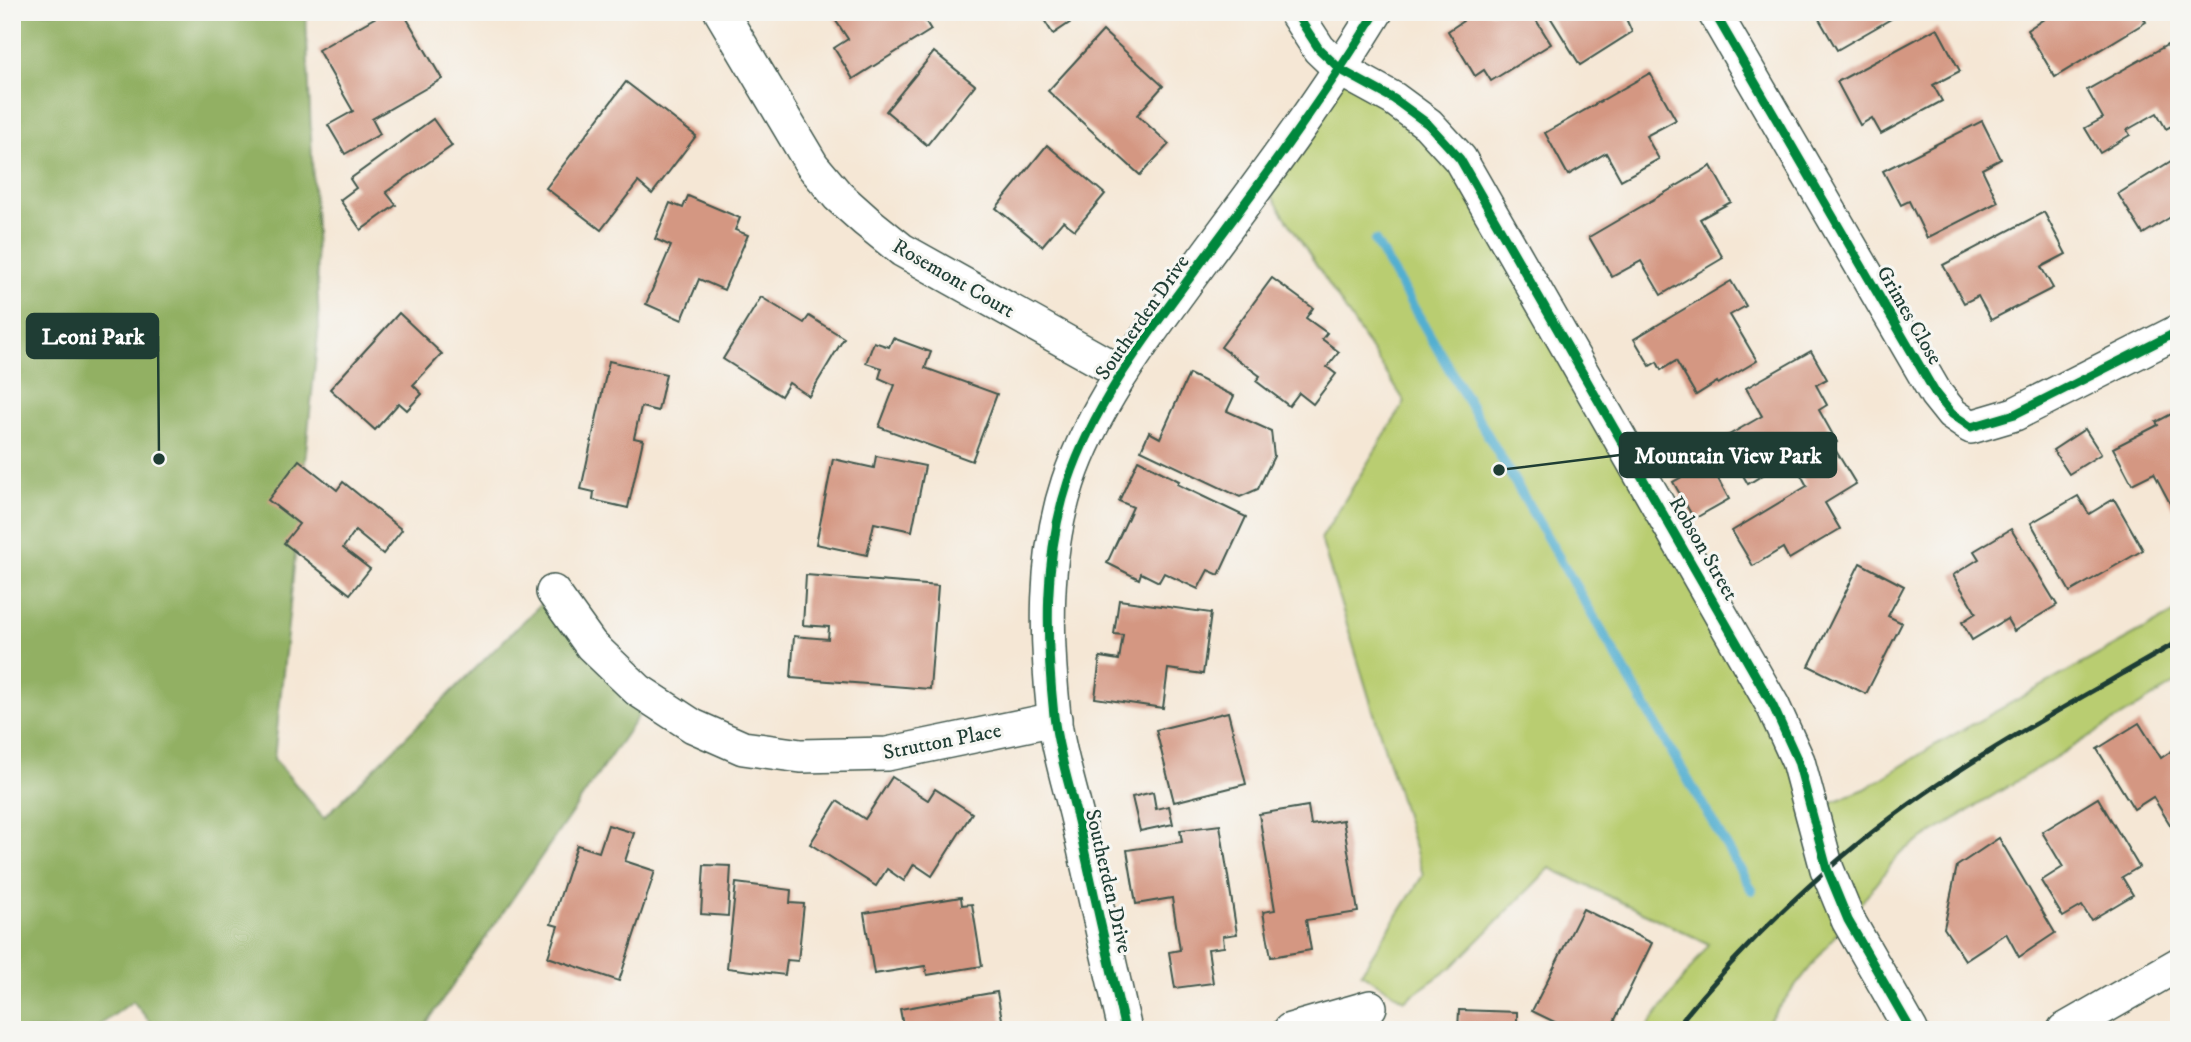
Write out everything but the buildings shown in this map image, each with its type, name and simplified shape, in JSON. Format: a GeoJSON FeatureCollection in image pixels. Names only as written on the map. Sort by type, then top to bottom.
{"type":"FeatureCollection","features":[{"type":"Feature","properties":{"kind":"street","name":"Rosemont Court"},"geometry":{"type":"LineString","coordinates":[[721,12],[812,165],[838,196],[902,250],[1122,373]]}},
{"type":"Feature","properties":{"kind":"street","name":"Robson Street"},"geometry":{"type":"LineString","coordinates":[[1295,12],[1319,49],[1341,70],[1394,99],[1428,124],[1460,159],[1773,706],[1798,761],[1827,869],[1848,920],[1911,1030]]}},
{"type":"Feature","properties":{"kind":"street","name":"Southerden Drive"},"geometry":{"type":"LineString","coordinates":[[1125,1030],[1055,719],[1048,628],[1056,528],[1068,482],[1088,431],[1122,373],[1341,70],[1376,12]]}},
{"type":"Feature","properties":{"kind":"street","name":"Grimes Close"},"geometry":{"type":"LineString","coordinates":[[1714,12],[1936,394],[1952,414],[1971,427],[2015,414],[2179,331]]}},
{"type":"Feature","properties":{"kind":"street","name":"Strutton Place"},"geometry":{"type":"LineString","coordinates":[[553,592],[591,645],[638,690],[692,726],[743,748],[801,756],[887,754],[1055,719]]}},
{"type":"Feature","properties":{"kind":"street"},"geometry":{"type":"LineString","coordinates":[[2064,1030],[2179,964]]}},
{"type":"Feature","properties":{"kind":"street"},"geometry":{"type":"LineString","coordinates":[[1290,1030],[1370,1007]]}},
{"type":"Feature","properties":{"kind":"green space"},"geometry":{"type":"Polygon","coordinates":[[[12,12],[305,12],[319,326],[274,759],[324,818],[553,592],[650,699],[422,1030],[156,1030],[133,1001],[93,1030],[12,1030],[12,12]]]}},
{"type":"Feature","properties":{"kind":"green space"},"geometry":{"type":"Polygon","coordinates":[[[1341,70],[1457,156],[1798,761],[1810,811],[1865,789],[1935,745],[2179,610],[2179,681],[1900,853],[1761,1030],[1645,1030],[1709,944],[1550,868],[1452,967],[1405,1000],[1361,973],[1423,875],[1321,539],[1405,402],[1262,181],[1341,70]]]}},
{"type":"Feature","properties":{"kind":"waterway"},"geometry":{"type":"LineString","coordinates":[[1375,241],[1752,890]]}},
{"type":"Feature","properties":{"kind":"railway"},"geometry":{"type":"LineString","coordinates":[[1674,1030],[1759,934],[1856,845],[1924,794],[1986,754],[2179,641]]}},
{"type":"Feature","properties":{"kind":"cycle path"},"geometry":{"type":"LineString","coordinates":[[1295,12],[1319,49],[1341,70],[1394,99],[1428,124],[1460,159],[1773,706],[1798,761],[1827,869],[1848,920],[1911,1030]]}},
{"type":"Feature","properties":{"kind":"cycle path"},"geometry":{"type":"LineString","coordinates":[[1125,1030],[1054,716],[1048,628],[1050,569],[1060,510],[1080,452],[1109,394],[1126,367],[1292,139],[1376,12]]}},
{"type":"Feature","properties":{"kind":"cycle path"},"geometry":{"type":"LineString","coordinates":[[1714,12],[1936,394],[1952,414],[1971,427],[2015,414],[2179,331]]}},
{"type":"Feature","properties":{"kind":"place","name":"Leoni Park"},"geometry":{"type":"Point","coordinates":[159,459]}},
{"type":"Feature","properties":{"kind":"place","name":"Mountain View Park"},"geometry":{"type":"Point","coordinates":[1499,470]}}]}
